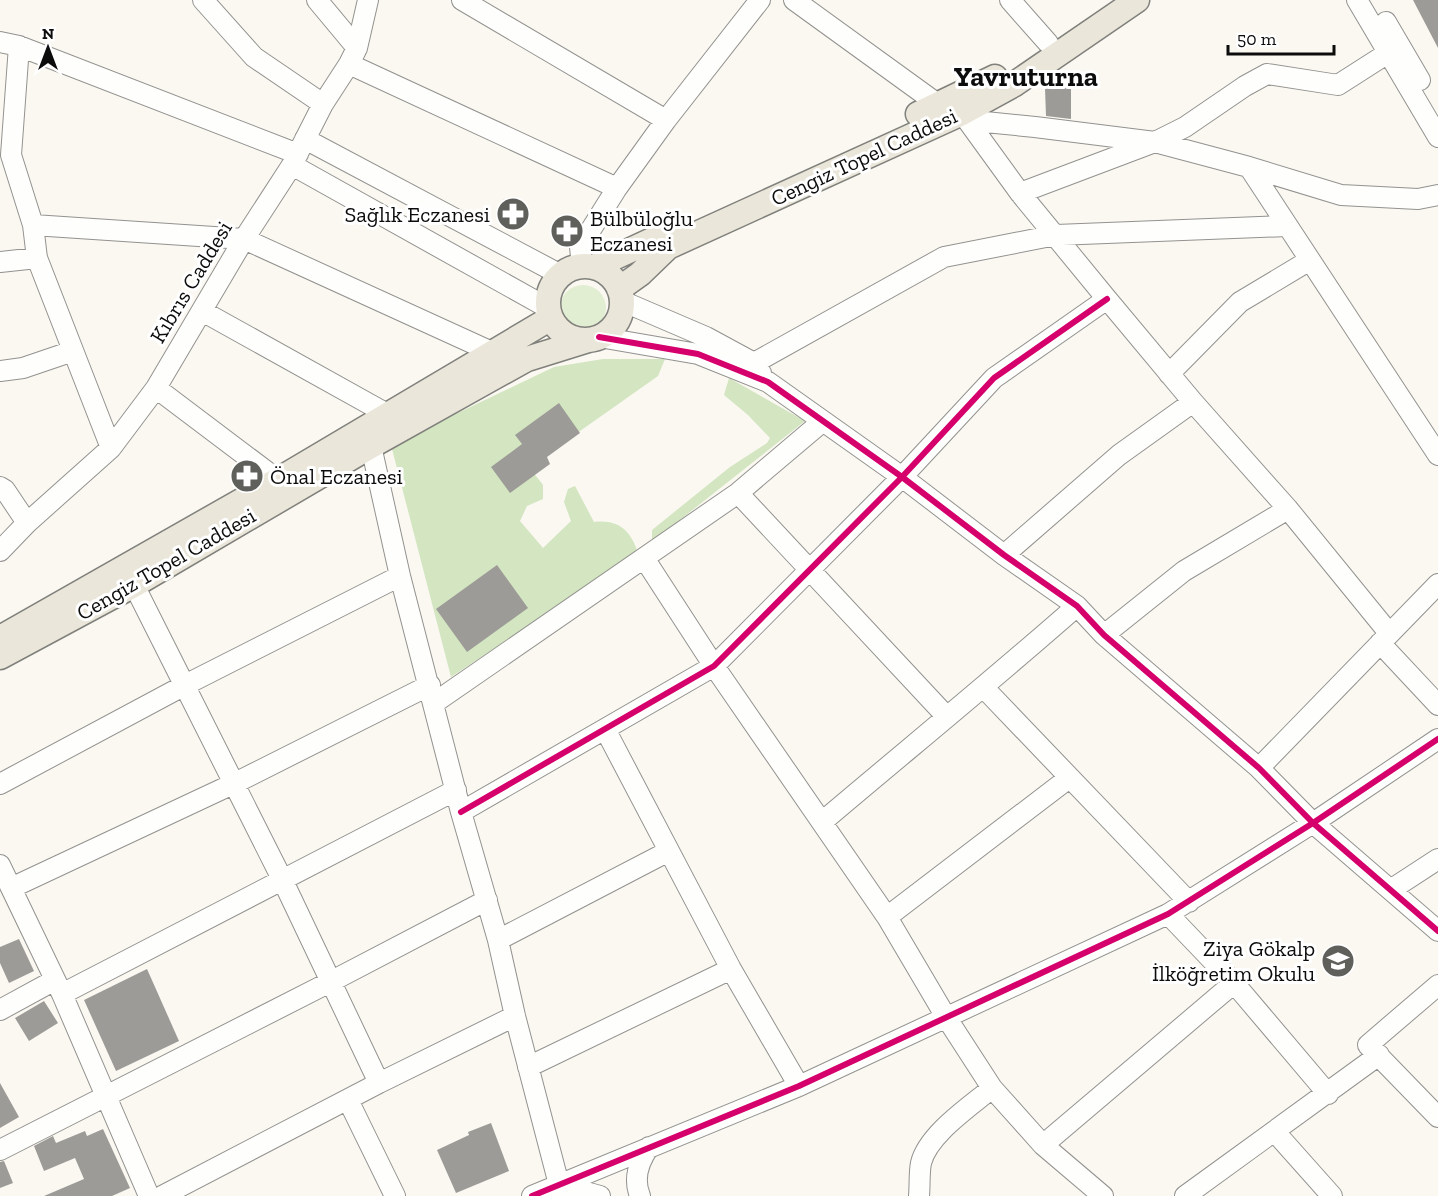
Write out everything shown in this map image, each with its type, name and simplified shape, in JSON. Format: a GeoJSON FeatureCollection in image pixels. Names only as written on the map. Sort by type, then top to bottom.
{"type":"FeatureCollection","features":[{"type":"Feature","properties":{"kind":"main road","name":"Cengiz Topel Caddesi"},"geometry":{"type":"LineString","coordinates":[[621,295],[668,247],[950,109],[1109,0]]}},
{"type":"Feature","properties":{"kind":"main road","name":"Cengiz Topel Caddesi"},"geometry":{"type":"LineString","coordinates":[[579,269],[950,109],[1013,85],[1137,0]]}},
{"type":"Feature","properties":{"kind":"main road"},"geometry":{"type":"LineString","coordinates":[[579,269],[604,272],[613,279],[621,295],[621,312],[616,322],[609,331],[593,339],[576,339],[566,335],[557,328],[549,313],[548,296],[553,284],[579,269]]}},
{"type":"Feature","properties":{"kind":"main road","name":"Cengiz Topel Caddesi"},"geometry":{"type":"LineString","coordinates":[[0,638],[278,480],[494,353],[549,313]]}},
{"type":"Feature","properties":{"kind":"main road","name":"Cengiz Topel Caddesi"},"geometry":{"type":"LineString","coordinates":[[0,657],[134,585],[371,446],[527,359],[593,339]]}},
{"type":"Feature","properties":{"kind":"street"},"geometry":{"type":"LineString","coordinates":[[203,0],[254,57],[323,104]]}},
{"type":"Feature","properties":{"kind":"street"},"geometry":{"type":"LineString","coordinates":[[316,0],[353,56],[617,188]]}},
{"type":"Feature","properties":{"kind":"street","name":"Kıbrıs Caddesi"},"geometry":{"type":"LineString","coordinates":[[0,551],[27,523],[111,447],[156,388],[353,56],[368,0]]}},
{"type":"Feature","properties":{"kind":"street"},"geometry":{"type":"LineString","coordinates":[[462,0],[666,120]]}},
{"type":"Feature","properties":{"kind":"street"},"geometry":{"type":"LineString","coordinates":[[0,42],[19,46],[298,152],[579,269],[580,248],[617,188],[666,120],[760,0]]}},
{"type":"Feature","properties":{"kind":"street"},"geometry":{"type":"LineString","coordinates":[[794,0],[950,109],[984,122],[1155,142],[1250,167],[1341,195],[1418,199],[1438,195]]}},
{"type":"Feature","properties":{"kind":"street"},"geometry":{"type":"LineString","coordinates":[[1010,0],[1048,43]]}},
{"type":"Feature","properties":{"kind":"street"},"geometry":{"type":"LineString","coordinates":[[1357,0],[1438,137]]}},
{"type":"Feature","properties":{"kind":"street"},"geometry":{"type":"LineString","coordinates":[[1372,0],[1438,110]]}},
{"type":"Feature","properties":{"kind":"street"},"geometry":{"type":"LineString","coordinates":[[19,46],[6,153],[33,225],[37,258],[111,447]]}},
{"type":"Feature","properties":{"kind":"street"},"geometry":{"type":"LineString","coordinates":[[1020,193],[1155,142],[1185,127],[1245,86],[1267,74],[1338,85],[1388,53]]}},
{"type":"Feature","properties":{"kind":"street"},"geometry":{"type":"LineString","coordinates":[[950,109],[1169,374],[1288,509],[1384,638],[1438,705]]}},
{"type":"Feature","properties":{"kind":"street"},"geometry":{"type":"LineString","coordinates":[[298,152],[549,313]]}},
{"type":"Feature","properties":{"kind":"street"},"geometry":{"type":"LineString","coordinates":[[1250,167],[1438,455]]}},
{"type":"Feature","properties":{"kind":"street"},"geometry":{"type":"LineString","coordinates":[[33,225],[244,239],[494,353]]}},
{"type":"Feature","properties":{"kind":"street"},"geometry":{"type":"LineString","coordinates":[[754,363],[944,256],[1056,235],[1287,226]]}},
{"type":"Feature","properties":{"kind":"street"},"geometry":{"type":"LineString","coordinates":[[0,262],[37,258]]}},
{"type":"Feature","properties":{"kind":"street"},"geometry":{"type":"LineString","coordinates":[[1169,374],[1240,302],[1310,260]]}},
{"type":"Feature","properties":{"kind":"street"},"geometry":{"type":"LineString","coordinates":[[621,295],[754,363],[768,382]]}},
{"type":"Feature","properties":{"kind":"street"},"geometry":{"type":"LineString","coordinates":[[461,812],[714,666],[902,477],[994,378],[1107,299]]}},
{"type":"Feature","properties":{"kind":"street"},"geometry":{"type":"LineString","coordinates":[[202,311],[389,415]]}},
{"type":"Feature","properties":{"kind":"street"},"geometry":{"type":"LineString","coordinates":[[593,339],[698,354],[768,382],[1077,606],[1104,635],[1259,768],[1313,823],[1392,889],[1438,932]]}},
{"type":"Feature","properties":{"kind":"street"},"geometry":{"type":"LineString","coordinates":[[0,371],[29,366],[73,351]]}},
{"type":"Feature","properties":{"kind":"street"},"geometry":{"type":"LineString","coordinates":[[156,388],[278,480]]}},
{"type":"Feature","properties":{"kind":"street"},"geometry":{"type":"LineString","coordinates":[[1004,555],[1119,455],[1193,402]]}},
{"type":"Feature","properties":{"kind":"street"},"geometry":{"type":"LineString","coordinates":[[11,888],[432,694],[644,558],[738,493],[823,421]]}},
{"type":"Feature","properties":{"kind":"street"},"geometry":{"type":"LineString","coordinates":[[371,446],[400,576],[461,812],[498,939],[515,1017],[561,1191]]}},
{"type":"Feature","properties":{"kind":"street"},"geometry":{"type":"LineString","coordinates":[[0,487],[5,490],[27,523]]}},
{"type":"Feature","properties":{"kind":"street"},"geometry":{"type":"LineString","coordinates":[[738,493],[947,717]]}},
{"type":"Feature","properties":{"kind":"street"},"geometry":{"type":"LineString","coordinates":[[1104,635],[1184,571],[1288,509]]}},
{"type":"Feature","properties":{"kind":"street"},"geometry":{"type":"LineString","coordinates":[[644,558],[714,666],[887,917],[946,1017],[993,1088],[1043,1146],[1103,1196]]}},
{"type":"Feature","properties":{"kind":"street"},"geometry":{"type":"LineString","coordinates":[[0,784],[185,685],[400,576]]}},
{"type":"Feature","properties":{"kind":"street"},"geometry":{"type":"LineString","coordinates":[[1259,768],[1438,584]]}},
{"type":"Feature","properties":{"kind":"street"},"geometry":{"type":"LineString","coordinates":[[134,585],[235,783],[379,1083]]}},
{"type":"Feature","properties":{"kind":"street"},"geometry":{"type":"LineString","coordinates":[[822,822],[984,688],[1077,606]]}},
{"type":"Feature","properties":{"kind":"street"},"geometry":{"type":"LineString","coordinates":[[984,688],[1189,902]]}},
{"type":"Feature","properties":{"kind":"street"},"geometry":{"type":"LineString","coordinates":[[605,729],[731,969],[799,1086]]}},
{"type":"Feature","properties":{"kind":"street"},"geometry":{"type":"LineString","coordinates":[[532,1196],[561,1191],[649,1147],[799,1086],[1168,914],[1313,823],[1438,738]]}},
{"type":"Feature","properties":{"kind":"street"},"geometry":{"type":"LineString","coordinates":[[887,917],[1069,778]]}},
{"type":"Feature","properties":{"kind":"street"},"geometry":{"type":"LineString","coordinates":[[0,1010],[58,987],[283,881],[456,790]]}},
{"type":"Feature","properties":{"kind":"street"},"geometry":{"type":"LineString","coordinates":[[498,939],[669,851]]}},
{"type":"Feature","properties":{"kind":"street"},"geometry":{"type":"LineString","coordinates":[[1392,889],[1438,859]]}},
{"type":"Feature","properties":{"kind":"street"},"geometry":{"type":"LineString","coordinates":[[1,868],[58,987],[148,1196]]}},
{"type":"Feature","properties":{"kind":"street"},"geometry":{"type":"LineString","coordinates":[[0,1150],[487,900]]}},
{"type":"Feature","properties":{"kind":"street"},"geometry":{"type":"LineString","coordinates":[[1168,914],[1234,982],[1328,1094]]}},
{"type":"Feature","properties":{"kind":"street"},"geometry":{"type":"LineString","coordinates":[[528,1067],[731,969]]}},
{"type":"Feature","properties":{"kind":"street"},"geometry":{"type":"LineString","coordinates":[[1043,1146],[1234,982]]}},
{"type":"Feature","properties":{"kind":"street"},"geometry":{"type":"LineString","coordinates":[[1438,985],[1368,1044],[1438,1117]]}},
{"type":"Feature","properties":{"kind":"street"},"geometry":{"type":"LineString","coordinates":[[162,1196],[379,1083],[515,1017]]}},
{"type":"Feature","properties":{"kind":"street"},"geometry":{"type":"LineString","coordinates":[[1185,1196],[1379,1055]]}},
{"type":"Feature","properties":{"kind":"street"},"geometry":{"type":"LineString","coordinates":[[919,1196],[921,1163],[928,1148],[951,1122],[993,1088]]}},
{"type":"Feature","properties":{"kind":"street"},"geometry":{"type":"LineString","coordinates":[[348,1100],[395,1196]]}},
{"type":"Feature","properties":{"kind":"street"},"geometry":{"type":"LineString","coordinates":[[1275,1132],[1332,1196]]}},
{"type":"Feature","properties":{"kind":"street"},"geometry":{"type":"LineString","coordinates":[[640,1196],[637,1181],[639,1168],[649,1147]]}},
{"type":"Feature","properties":{"kind":"street"},"geometry":{"type":"LineString","coordinates":[[561,1191],[600,1196]]}},
{"type":"Feature","properties":{"kind":"green space"},"geometry":{"type":"Polygon","coordinates":[[[583,285],[599,292],[606,308],[599,324],[583,331],[567,324],[560,308],[567,292],[583,285]]]}},
{"type":"Feature","properties":{"kind":"green space"},"geometry":{"type":"Polygon","coordinates":[[[603,359],[665,359],[658,376],[529,467],[543,485],[543,499],[527,506],[520,521],[543,548],[571,521],[564,502],[568,489],[575,486],[594,522],[610,522],[623,528],[632,538],[638,553],[451,677],[391,445],[554,367],[603,359]]]}},
{"type":"Feature","properties":{"kind":"green space"},"geometry":{"type":"Polygon","coordinates":[[[729,378],[805,421],[652,542],[652,530],[730,467],[767,443],[770,438],[724,395],[729,378]]]}},
{"type":"Feature","properties":{"kind":"building"},"geometry":{"type":"Polygon","coordinates":[[[1413,0],[1438,0],[1438,48],[1413,0]]]}},
{"type":"Feature","properties":{"kind":"building"},"geometry":{"type":"Polygon","coordinates":[[[1071,86],[1071,119],[1046,116],[1045,88],[1071,86]]]}},
{"type":"Feature","properties":{"kind":"building"},"geometry":{"type":"Polygon","coordinates":[[[559,403],[580,433],[547,457],[550,464],[510,493],[491,467],[522,444],[515,435],[559,403]]]}},
{"type":"Feature","properties":{"kind":"building"},"geometry":{"type":"Polygon","coordinates":[[[497,565],[528,608],[467,652],[436,609],[497,565]]]}},
{"type":"Feature","properties":{"kind":"building"},"geometry":{"type":"Polygon","coordinates":[[[19,939],[34,971],[9,983],[0,963],[0,947],[19,939]]]}},
{"type":"Feature","properties":{"kind":"building"},"geometry":{"type":"Polygon","coordinates":[[[147,969],[179,1041],[116,1071],[84,1000],[147,969]]]}},
{"type":"Feature","properties":{"kind":"building"},"geometry":{"type":"Polygon","coordinates":[[[44,1001],[58,1023],[29,1041],[15,1018],[44,1001]]]}},
{"type":"Feature","properties":{"kind":"building"},"geometry":{"type":"Polygon","coordinates":[[[0,1083],[19,1117],[0,1128],[0,1083]]]}},
{"type":"Feature","properties":{"kind":"building"},"geometry":{"type":"Polygon","coordinates":[[[491,1123],[509,1171],[456,1193],[437,1150],[469,1135],[468,1132],[491,1123]]]}},
{"type":"Feature","properties":{"kind":"building"},"geometry":{"type":"Polygon","coordinates":[[[103,1129],[130,1188],[112,1196],[44,1196],[84,1179],[75,1158],[44,1171],[34,1146],[53,1136],[56,1143],[85,1131],[87,1136],[103,1129]]]}},
{"type":"Feature","properties":{"kind":"building"},"geometry":{"type":"Polygon","coordinates":[[[4,1161],[13,1183],[0,1188],[0,1162],[4,1161]]]}},
{"type":"Feature","properties":{"kind":"cycle path"},"geometry":{"type":"LineString","coordinates":[[461,812],[714,666],[902,477],[994,378],[1107,299]]}},
{"type":"Feature","properties":{"kind":"cycle path"},"geometry":{"type":"LineString","coordinates":[[599,337],[698,354],[768,382],[1077,606],[1104,635],[1259,768],[1313,823],[1438,931]]}},
{"type":"Feature","properties":{"kind":"cycle path"},"geometry":{"type":"LineString","coordinates":[[532,1196],[799,1086],[1168,914],[1313,823],[1438,739]]}},
{"type":"Feature","properties":{"kind":"place","name":"Sağlık Eczanesi"},"geometry":{"type":"Point","coordinates":[513,214]}},
{"type":"Feature","properties":{"kind":"place","name":"Bülbüloğlu Eczanesi"},"geometry":{"type":"Point","coordinates":[567,231]}},
{"type":"Feature","properties":{"kind":"place","name":"Önal Eczanesi"},"geometry":{"type":"Point","coordinates":[247,476]}},
{"type":"Feature","properties":{"kind":"place","name":"Ziya Gökalp İlköğretim Okulu"},"geometry":{"type":"Point","coordinates":[1338,961]}},
{"type":"Feature","properties":{"kind":"district","name":"Yavruturna"},"geometry":{"type":"Point","coordinates":[1026,76]}}]}
